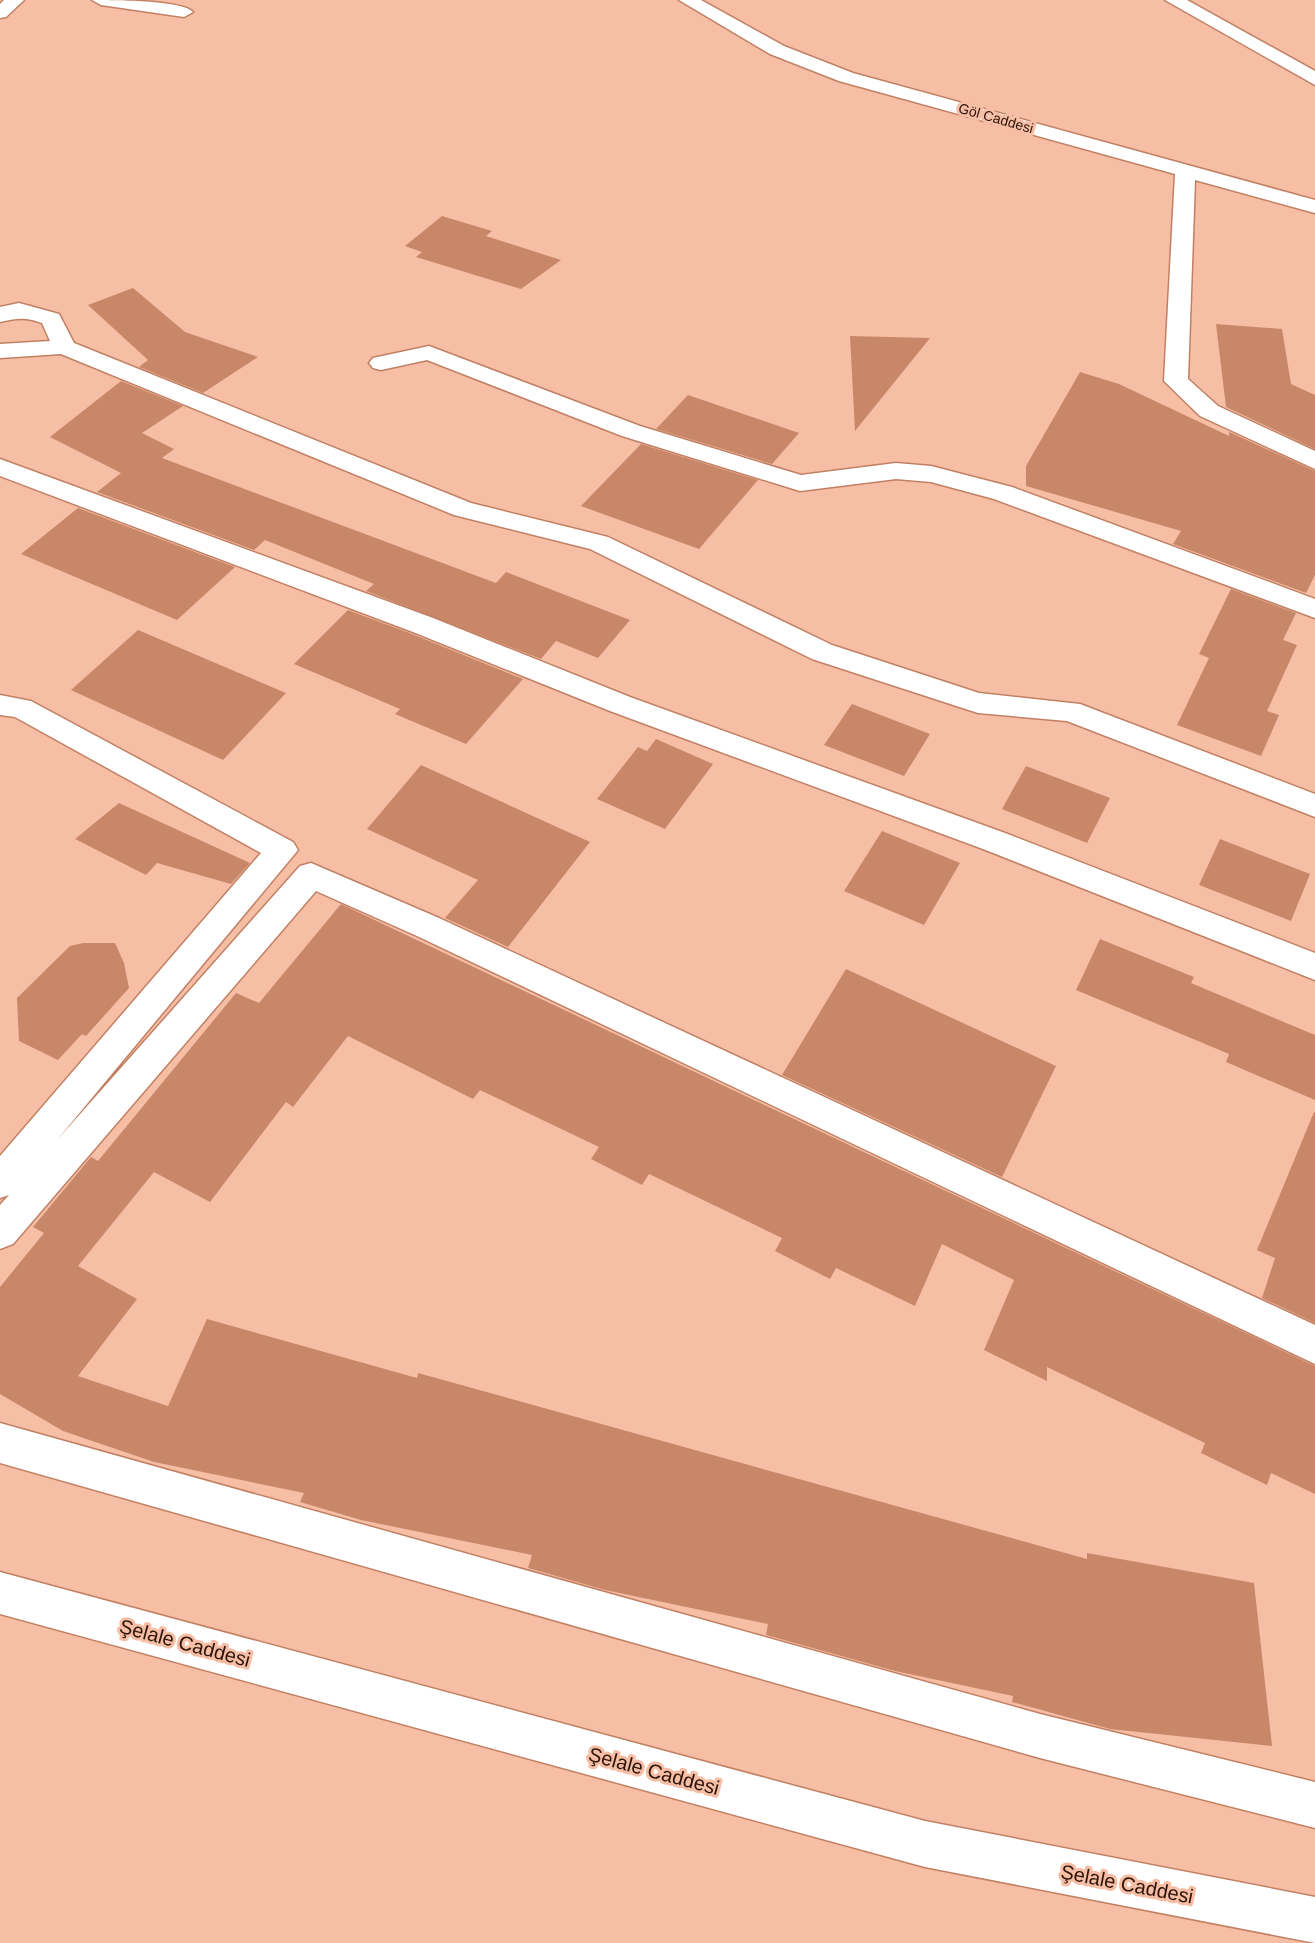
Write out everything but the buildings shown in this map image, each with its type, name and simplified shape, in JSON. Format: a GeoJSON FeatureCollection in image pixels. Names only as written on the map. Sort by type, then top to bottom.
{"type":"FeatureCollection","features":[{"type":"Feature","properties":{"kind":"street"},"geometry":{"type":"LineString","coordinates":[[0,13],[15,0]]}},
{"type":"Feature","properties":{"kind":"street"},"geometry":{"type":"LineString","coordinates":[[100,0],[184,12]]}},
{"type":"Feature","properties":{"kind":"street","name":"Göl Caddesi"},"geometry":{"type":"LineString","coordinates":[[688,0],[777,50],[846,77],[1185,171],[1312,217]]}},
{"type":"Feature","properties":{"kind":"street"},"geometry":{"type":"LineString","coordinates":[[1174,0],[1315,79]]}},
{"type":"Feature","properties":{"kind":"street"},"geometry":{"type":"LineString","coordinates":[[1185,171],[1176,381],[1209,411],[1315,461]]}},
{"type":"Feature","properties":{"kind":"street"},"geometry":{"type":"LineString","coordinates":[[0,315],[10,309],[29,311],[51,319],[64,347]]}},
{"type":"Feature","properties":{"kind":"street"},"geometry":{"type":"LineString","coordinates":[[0,351],[64,347],[463,509],[598,543],[822,652],[978,702],[1070,711],[1315,806]]}},
{"type":"Feature","properties":{"kind":"street"},"geometry":{"type":"LineString","coordinates":[[381,363],[429,353],[631,431],[800,483],[896,471],[931,474],[1003,493],[1315,609]]}},
{"type":"Feature","properties":{"kind":"street"},"geometry":{"type":"LineString","coordinates":[[0,467],[423,625],[620,704],[994,841],[1315,967]]}},
{"type":"Feature","properties":{"kind":"street"},"geometry":{"type":"LineString","coordinates":[[0,705],[21,708],[282,850],[0,1182]]}},
{"type":"Feature","properties":{"kind":"street"},"geometry":{"type":"LineString","coordinates":[[0,1232],[311,875],[438,932],[1315,1345]]}},
{"type":"Feature","properties":{"kind":"street"},"geometry":{"type":"LineString","coordinates":[[0,1443],[1041,1736],[1315,1805]]}},
{"type":"Feature","properties":{"kind":"street","name":"Şelale Caddesi"},"geometry":{"type":"LineString","coordinates":[[0,1593],[925,1844],[1315,1921]]}}]}
